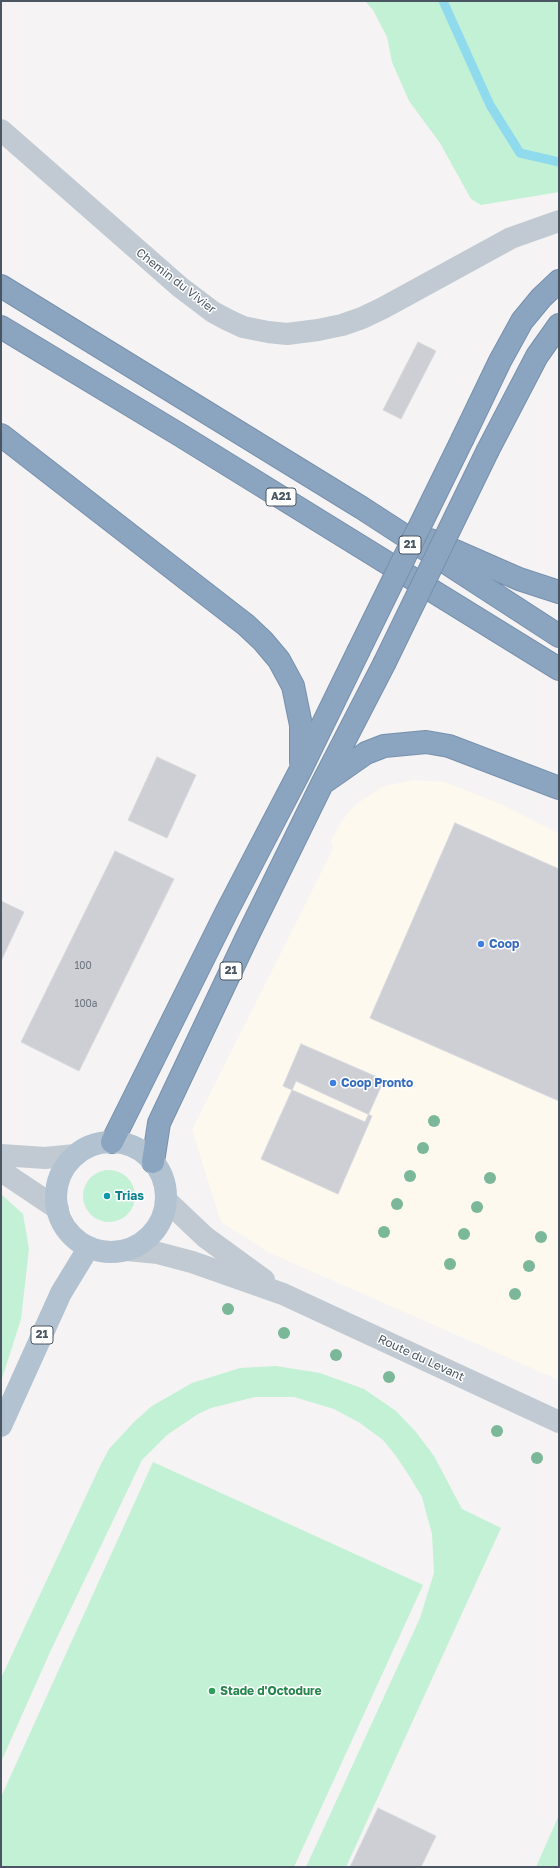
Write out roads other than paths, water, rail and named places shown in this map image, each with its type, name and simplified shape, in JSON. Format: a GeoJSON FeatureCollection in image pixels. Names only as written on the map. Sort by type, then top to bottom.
{"type":"FeatureCollection","features":[{"type":"Feature","properties":{"kind":"highway","name":"21"},"geometry":{"type":"LineString","coordinates":[[112,1142],[227,911],[300,771],[500,361],[522,321],[541,298],[559,281]]}},
{"type":"Feature","properties":{"kind":"highway","name":"A21"},"geometry":{"type":"LineString","coordinates":[[1,286],[362,508],[559,636]]}},
{"type":"Feature","properties":{"kind":"highway"},"geometry":{"type":"LineString","coordinates":[[322,784],[384,664],[488,450],[537,356],[559,325]]}},
{"type":"Feature","properties":{"kind":"highway","name":"A21"},"geometry":{"type":"LineString","coordinates":[[1,327],[180,435],[559,669]]}},
{"type":"Feature","properties":{"kind":"highway"},"geometry":{"type":"LineString","coordinates":[[1,435],[246,625],[272,651],[289,677],[296,697],[302,725],[300,771]]}},
{"type":"Feature","properties":{"kind":"highway"},"geometry":{"type":"LineString","coordinates":[[362,508],[487,565],[536,585],[559,592]]}},
{"type":"Feature","properties":{"kind":"highway","name":"21"},"geometry":{"type":"LineString","coordinates":[[153,1162],[159,1123],[247,937],[322,784],[366,753],[384,746],[426,742],[449,746],[559,788]]}},
{"type":"Feature","properties":{"kind":"main road"},"geometry":{"type":"LineString","coordinates":[[112,1142],[135,1147],[142,1151],[153,1162],[163,1180],[166,1200],[162,1218],[152,1234],[144,1241],[127,1250],[108,1252],[88,1247],[72,1236],[61,1218],[56,1199],[58,1181],[65,1166],[75,1155],[96,1144],[112,1142]]}},
{"type":"Feature","properties":{"kind":"main road","name":"21"},"geometry":{"type":"LineString","coordinates":[[1,1426],[61,1293],[88,1247]]}},
{"type":"Feature","properties":{"kind":"street","name":"Chemin du Vivier"},"geometry":{"type":"LineString","coordinates":[[1,130],[180,287],[213,312],[243,327],[268,332],[287,334],[312,331],[342,325],[362,318],[511,238],[559,221]]}},
{"type":"Feature","properties":{"kind":"street"},"geometry":{"type":"LineString","coordinates":[[1,1155],[45,1158],[75,1155]]}},
{"type":"Feature","properties":{"kind":"street"},"geometry":{"type":"LineString","coordinates":[[1,1171],[58,1209]]}},
{"type":"Feature","properties":{"kind":"street","name":"Route du Levant"},"geometry":{"type":"LineString","coordinates":[[166,1200],[205,1237],[283,1294]]}},
{"type":"Feature","properties":{"kind":"street","name":"Route du Levant"},"geometry":{"type":"LineString","coordinates":[[127,1250],[158,1253],[192,1262],[283,1294],[559,1422]]}},
{"type":"Feature","properties":{"kind":"waterway"},"geometry":{"type":"LineString","coordinates":[[443,1],[490,105],[520,153],[559,162]]}},
{"type":"Feature","properties":{"kind":"place","name":"Coop"},"geometry":{"type":"Point","coordinates":[481,944]}},
{"type":"Feature","properties":{"kind":"place","name":"Coop Pronto"},"geometry":{"type":"Point","coordinates":[333,1083]}},
{"type":"Feature","properties":{"kind":"place","name":"Trias"},"geometry":{"type":"Point","coordinates":[107,1196]}},
{"type":"Feature","properties":{"kind":"place","name":"Stade d'Octodure"},"geometry":{"type":"Point","coordinates":[212,1691]}}]}
